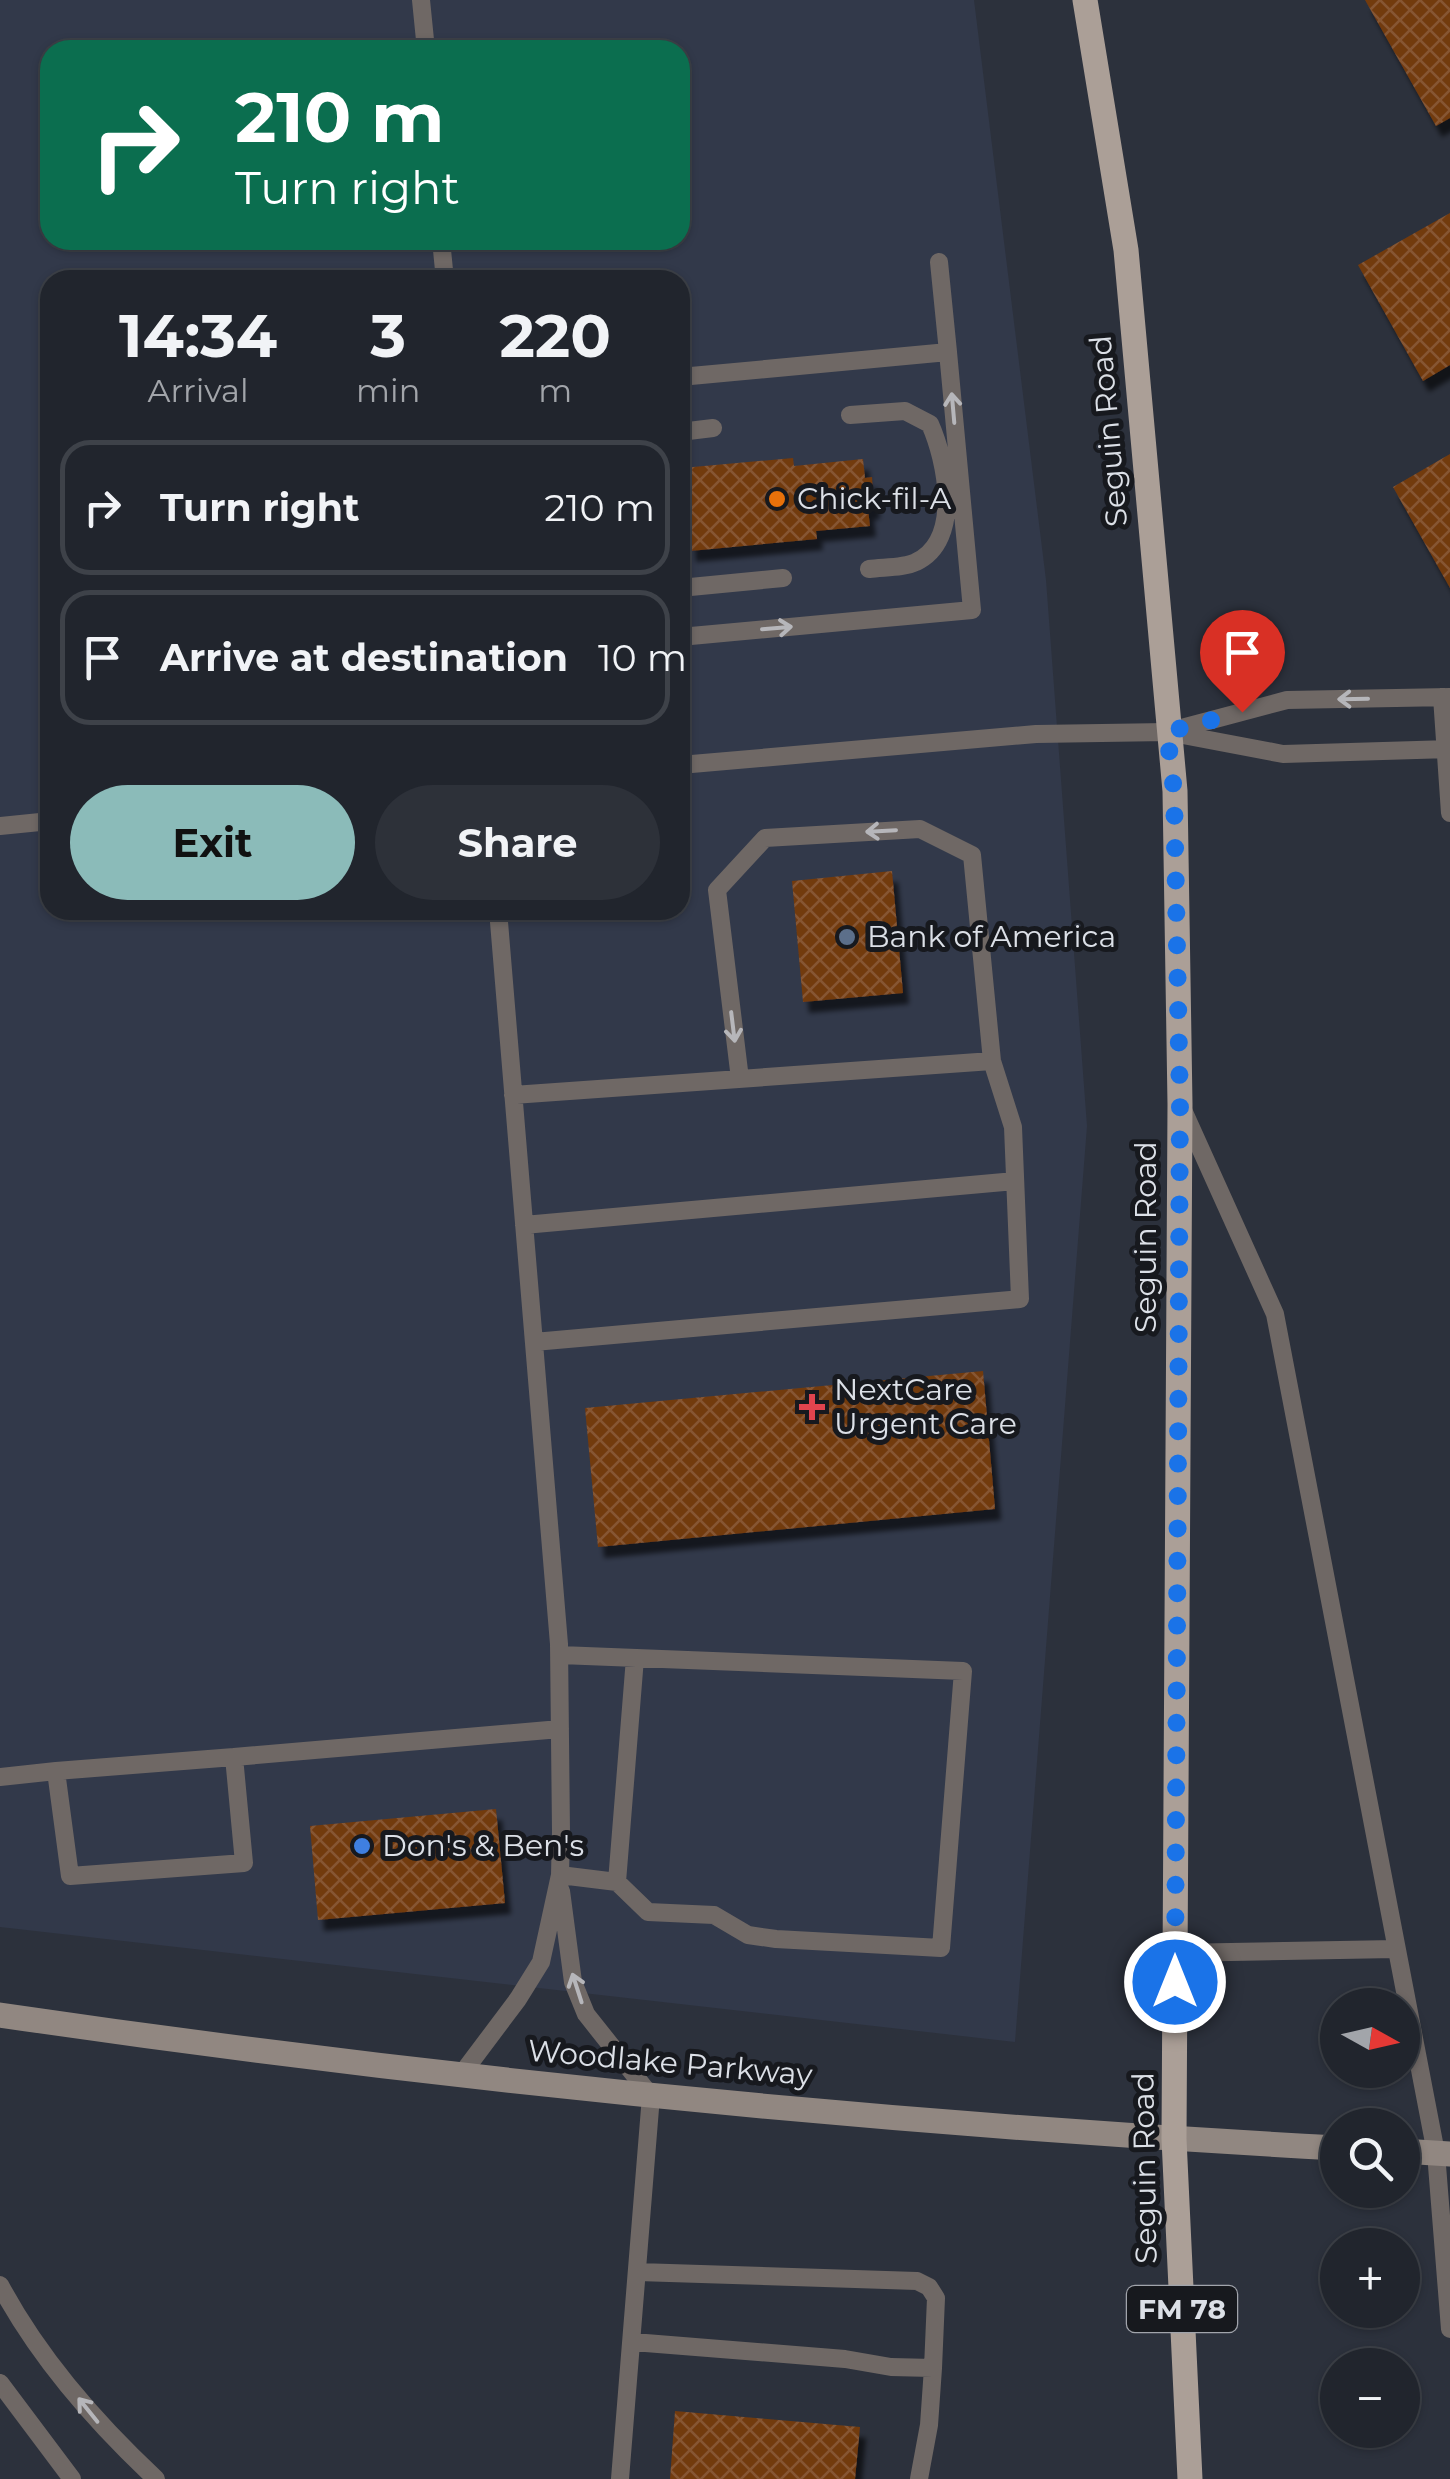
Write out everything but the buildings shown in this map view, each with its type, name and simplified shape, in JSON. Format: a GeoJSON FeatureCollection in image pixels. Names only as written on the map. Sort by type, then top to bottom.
{"type":"FeatureCollection","features":[{"type":"Feature","properties":{"kind":"main road","name":"Seguin Road"},"geometry":{"type":"LineString","coordinates":[[1084,0],[1126,250],[1174,791],[1180,1104],[1174,2139],[1190,2479]]}},
{"type":"Feature","properties":{"kind":"street","name":"Woodlake Parkway"},"geometry":{"type":"LineString","coordinates":[[0,2014],[294,2057],[651,2096],[1174,2139],[1320,2147]]}},
{"type":"Feature","properties":{"kind":"lane"},"geometry":{"type":"LineString","coordinates":[[421,0],[425,40]]}},
{"type":"Feature","properties":{"kind":"lane"},"geometry":{"type":"LineString","coordinates":[[690,636],[972,610],[939,262]]}},
{"type":"Feature","properties":{"kind":"lane"},"geometry":{"type":"LineString","coordinates":[[690,376],[948,352]]}},
{"type":"Feature","properties":{"kind":"lane"},"geometry":{"type":"LineString","coordinates":[[850,415],[905,411],[930,424],[946,471],[944,526],[931,548],[917,562],[869,569]]}},
{"type":"Feature","properties":{"kind":"lane"},"geometry":{"type":"LineString","coordinates":[[690,431],[712,428]]}},
{"type":"Feature","properties":{"kind":"lane"},"geometry":{"type":"LineString","coordinates":[[690,587],[783,578]]}},
{"type":"Feature","properties":{"kind":"lane"},"geometry":{"type":"LineString","coordinates":[[1167,732],[1287,700],[1446,697],[1450,813]]}},
{"type":"Feature","properties":{"kind":"lane"},"geometry":{"type":"LineString","coordinates":[[690,765],[1036,734],[1167,732],[1283,754],[1448,749]]}},
{"type":"Feature","properties":{"kind":"lane"},"geometry":{"type":"LineString","coordinates":[[0,826],[40,822]]}},
{"type":"Feature","properties":{"kind":"lane"},"geometry":{"type":"LineString","coordinates":[[534,1342],[1020,1298],[1013,1127],[992,1061],[972,856],[920,829],[765,838],[717,890],[740,1079]]}},
{"type":"Feature","properties":{"kind":"lane"},"geometry":{"type":"LineString","coordinates":[[499,920],[560,1655],[560,1876],[573,1982],[586,2014],[651,2096],[620,2479]]}},
{"type":"Feature","properties":{"kind":"lane"},"geometry":{"type":"LineString","coordinates":[[514,1094],[992,1061]]}},
{"type":"Feature","properties":{"kind":"lane"},"geometry":{"type":"LineString","coordinates":[[1180,1104],[1275,1314],[1395,1950],[1443,2153],[1450,2329]]}},
{"type":"Feature","properties":{"kind":"lane"},"geometry":{"type":"LineString","coordinates":[[524,1225],[1015,1180]]}},
{"type":"Feature","properties":{"kind":"lane"},"geometry":{"type":"LineString","coordinates":[[560,1655],[963,1671],[941,1948],[748,1935],[714,1915],[648,1912],[617,1882],[560,1876]]}},
{"type":"Feature","properties":{"kind":"lane"},"geometry":{"type":"LineString","coordinates":[[617,1882],[635,1658]]}},
{"type":"Feature","properties":{"kind":"lane"},"geometry":{"type":"LineString","coordinates":[[0,1776],[560,1728]]}},
{"type":"Feature","properties":{"kind":"lane"},"geometry":{"type":"LineString","coordinates":[[56,1772],[70,1876],[244,1863],[234,1757]]}},
{"type":"Feature","properties":{"kind":"lane"},"geometry":{"type":"LineString","coordinates":[[461,2075],[518,2000],[540,1962],[560,1876]]}},
{"type":"Feature","properties":{"kind":"lane"},"geometry":{"type":"LineString","coordinates":[[1175,1952],[1395,1950]]}},
{"type":"Feature","properties":{"kind":"lane"},"geometry":{"type":"LineString","coordinates":[[638,2272],[917,2280],[929,2287],[936,2298],[929,2424],[919,2479]]}},
{"type":"Feature","properties":{"kind":"lane"},"geometry":{"type":"LineString","coordinates":[[0,2285],[57,2372],[110,2437],[156,2479]]}},
{"type":"Feature","properties":{"kind":"lane"},"geometry":{"type":"LineString","coordinates":[[633,2342],[932,2368]]}},
{"type":"Feature","properties":{"kind":"lane"},"geometry":{"type":"LineString","coordinates":[[0,2383],[72,2479]]}},
{"type":"Feature","properties":{"kind":"shaded area"},"geometry":{"type":"Polygon","coordinates":[[[0,0],[974,0],[1046,580],[1087,1126],[1015,2042],[0,1927],[0,0]]]}},
{"type":"Feature","properties":{"kind":"place","name":"Chick-fil-A"},"geometry":{"type":"Point","coordinates":[777,499]}},
{"type":"Feature","properties":{"kind":"place","name":"Bank of America"},"geometry":{"type":"Point","coordinates":[847,937]}},
{"type":"Feature","properties":{"kind":"place","name":"NextCare Urgent Care"},"geometry":{"type":"Point","coordinates":[812,1407]}},
{"type":"Feature","properties":{"kind":"place","name":"Don's & Ben's"},"geometry":{"type":"Point","coordinates":[362,1846]}},
{"type":"Feature","properties":{"kind":"route"},"geometry":{"type":"LineString","coordinates":[[1175,1982],[1180,1104],[1174,791],[1167,732],[1242,712]]}}]}
